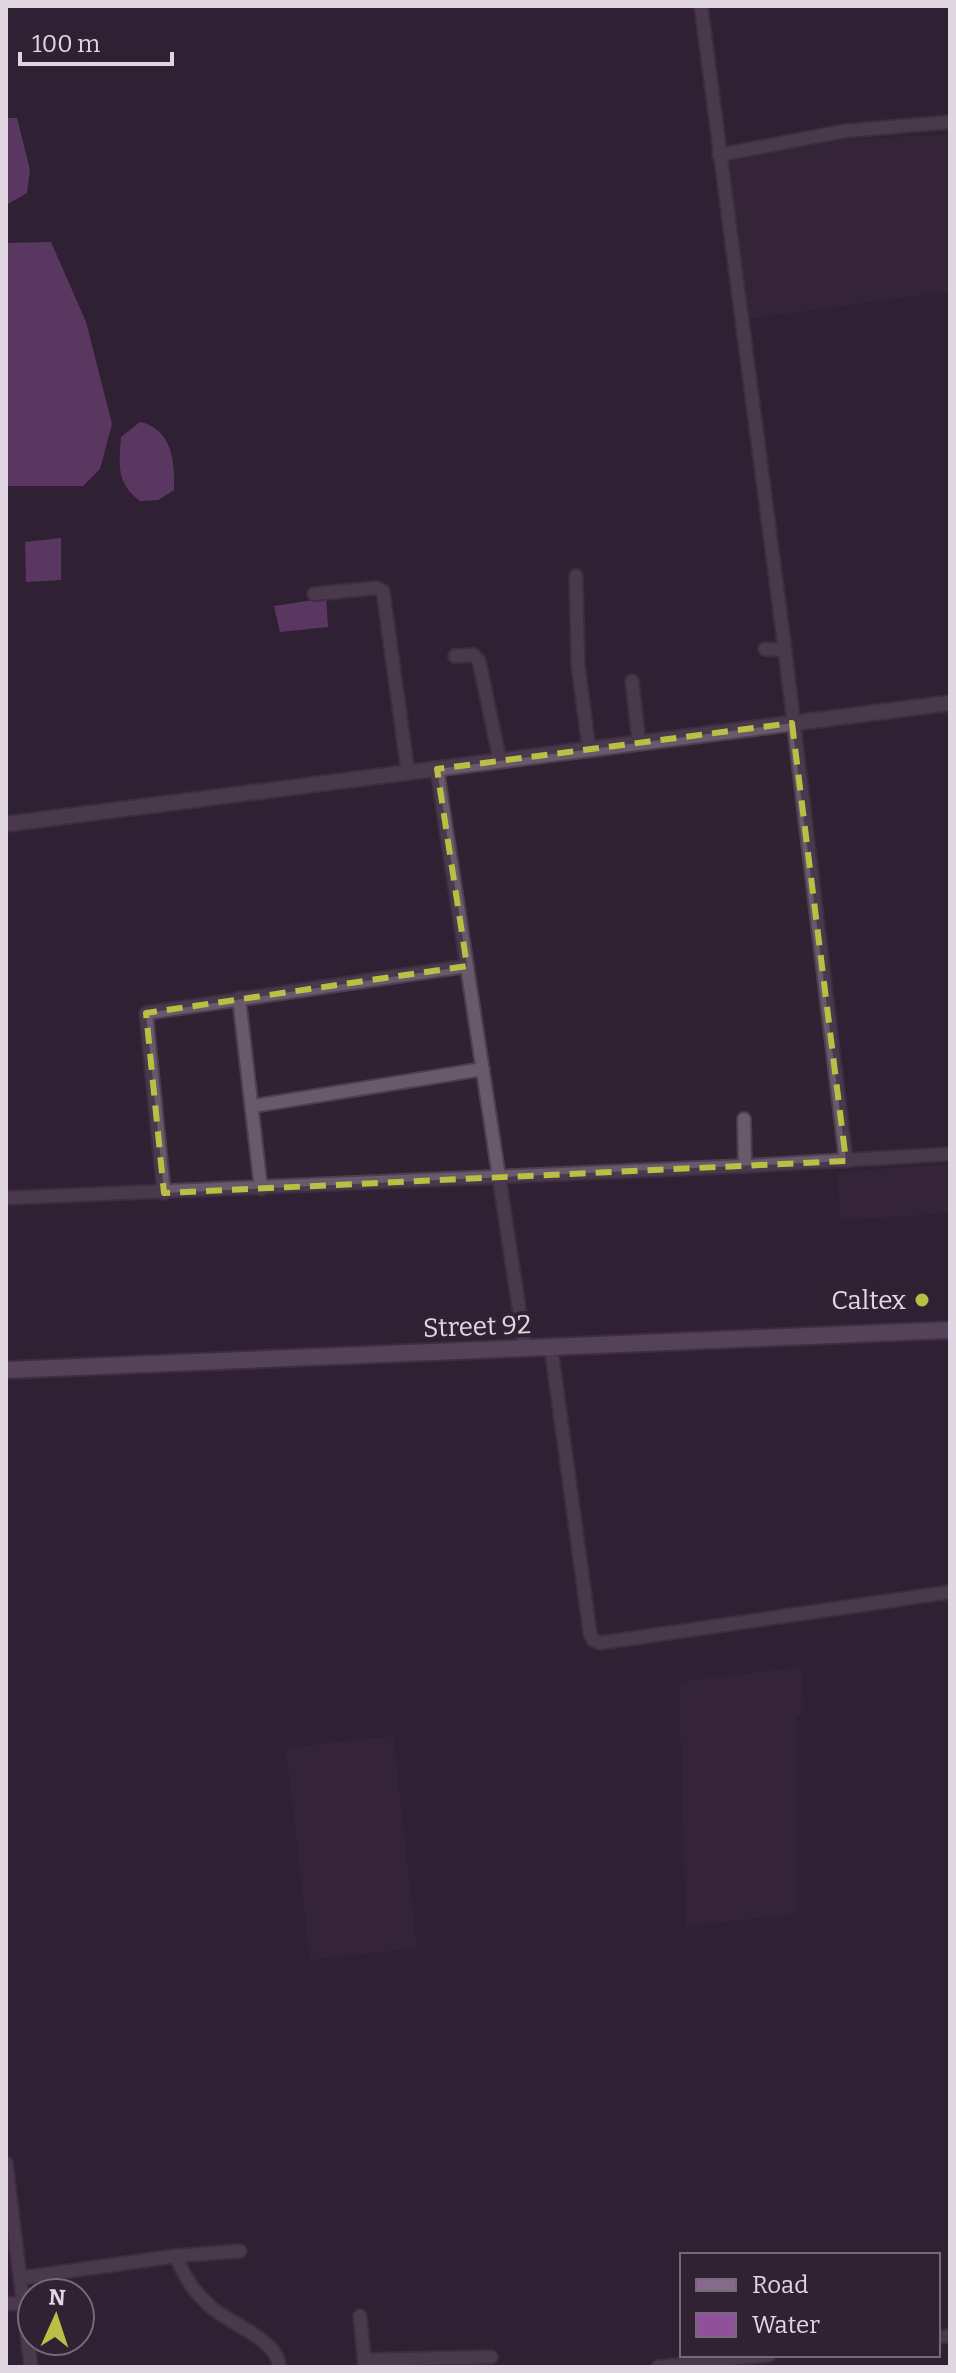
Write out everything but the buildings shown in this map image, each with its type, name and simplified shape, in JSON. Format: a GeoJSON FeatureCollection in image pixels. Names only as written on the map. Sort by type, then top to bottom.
{"type":"FeatureCollection","features":[{"type":"Feature","properties":{"kind":"main road","name":"Street 92"},"geometry":{"type":"LineString","coordinates":[[6,1370],[950,1330]]}},
{"type":"Feature","properties":{"kind":"street"},"geometry":{"type":"LineString","coordinates":[[701,6],[785,650],[846,1161]]}},
{"type":"Feature","properties":{"kind":"street"},"geometry":{"type":"LineString","coordinates":[[719,155],[845,131],[950,122]]}},
{"type":"Feature","properties":{"kind":"street"},"geometry":{"type":"LineString","coordinates":[[576,576],[579,676],[589,749]]}},
{"type":"Feature","properties":{"kind":"street"},"geometry":{"type":"LineString","coordinates":[[314,594],[376,588],[383,591],[408,773]]}},
{"type":"Feature","properties":{"kind":"street"},"geometry":{"type":"LineString","coordinates":[[765,649],[785,650]]}},
{"type":"Feature","properties":{"kind":"street"},"geometry":{"type":"LineString","coordinates":[[455,656],[473,655],[479,661],[500,761]]}},
{"type":"Feature","properties":{"kind":"street"},"geometry":{"type":"LineString","coordinates":[[632,681],[639,743]]}},
{"type":"Feature","properties":{"kind":"street"},"geometry":{"type":"LineString","coordinates":[[6,824],[950,703]]}},
{"type":"Feature","properties":{"kind":"street"},"geometry":{"type":"LineString","coordinates":[[437,769],[525,1348]]}},
{"type":"Feature","properties":{"kind":"street"},"geometry":{"type":"LineString","coordinates":[[164,1193],[146,1013],[467,966]]}},
{"type":"Feature","properties":{"kind":"street"},"geometry":{"type":"LineString","coordinates":[[239,998],[261,1189]]}},
{"type":"Feature","properties":{"kind":"street"},"geometry":{"type":"LineString","coordinates":[[253,1106],[483,1069]]}},
{"type":"Feature","properties":{"kind":"street"},"geometry":{"type":"LineString","coordinates":[[744,1119],[745,1166]]}},
{"type":"Feature","properties":{"kind":"street"},"geometry":{"type":"LineString","coordinates":[[6,1198],[261,1189],[950,1154]]}},
{"type":"Feature","properties":{"kind":"street"},"geometry":{"type":"LineString","coordinates":[[551,1347],[593,1640],[600,1643],[950,1592]]}},
{"type":"Feature","properties":{"kind":"street"},"geometry":{"type":"LineString","coordinates":[[6,2163],[20,2277]]}},
{"type":"Feature","properties":{"kind":"street"},"geometry":{"type":"LineString","coordinates":[[27,2277],[176,2256],[240,2251]]}},
{"type":"Feature","properties":{"kind":"street"},"geometry":{"type":"LineString","coordinates":[[176,2256],[185,2279],[226,2319],[265,2342],[276,2353],[279,2367]]}},
{"type":"Feature","properties":{"kind":"street"},"geometry":{"type":"LineString","coordinates":[[360,2316],[365,2364],[491,2357]]}},
{"type":"Feature","properties":{"kind":"street"},"geometry":{"type":"LineString","coordinates":[[658,2367],[754,2357]]}},
{"type":"Feature","properties":{"kind":"highlighted area"},"geometry":{"type":"Polygon","coordinates":[[[792,723],[846,1161],[164,1193],[146,1013],[467,966],[437,769],[792,723]]]}},
{"type":"Feature","properties":{"kind":"shaded area"},"geometry":{"type":"Polygon","coordinates":[[[950,134],[950,291],[747,319],[725,163],[821,141],[950,134]]]}},
{"type":"Feature","properties":{"kind":"shaded area"},"geometry":{"type":"Polygon","coordinates":[[[950,1164],[950,1213],[840,1220],[838,1172],[950,1164]]]}},
{"type":"Feature","properties":{"kind":"shaded area"},"geometry":{"type":"Polygon","coordinates":[[[801,1667],[804,1710],[796,1720],[796,1914],[686,1926],[679,1682],[801,1667]]]}},
{"type":"Feature","properties":{"kind":"shaded area"},"geometry":{"type":"Polygon","coordinates":[[[393,1736],[417,1948],[310,1960],[286,1748],[393,1736]]]}},
{"type":"Feature","properties":{"kind":"water"},"geometry":{"type":"Polygon","coordinates":[[[6,118],[17,118],[30,170],[27,193],[6,205],[6,118]]]}},
{"type":"Feature","properties":{"kind":"water"},"geometry":{"type":"Polygon","coordinates":[[[51,242],[86,322],[112,424],[100,469],[83,486],[6,486],[6,243],[51,242]]]}},
{"type":"Feature","properties":{"kind":"water"},"geometry":{"type":"Polygon","coordinates":[[[140,422],[159,432],[172,458],[174,490],[158,500],[140,501],[127,487],[121,472],[121,437],[140,422]]]}},
{"type":"Feature","properties":{"kind":"water"},"geometry":{"type":"Polygon","coordinates":[[[61,538],[61,580],[26,582],[25,542],[61,538]]]}},
{"type":"Feature","properties":{"kind":"water"},"geometry":{"type":"Polygon","coordinates":[[[326,598],[328,627],[280,632],[274,606],[326,598]]]}},
{"type":"Feature","properties":{"kind":"place","name":"Caltex"},"geometry":{"type":"Point","coordinates":[922,1300]}}]}
